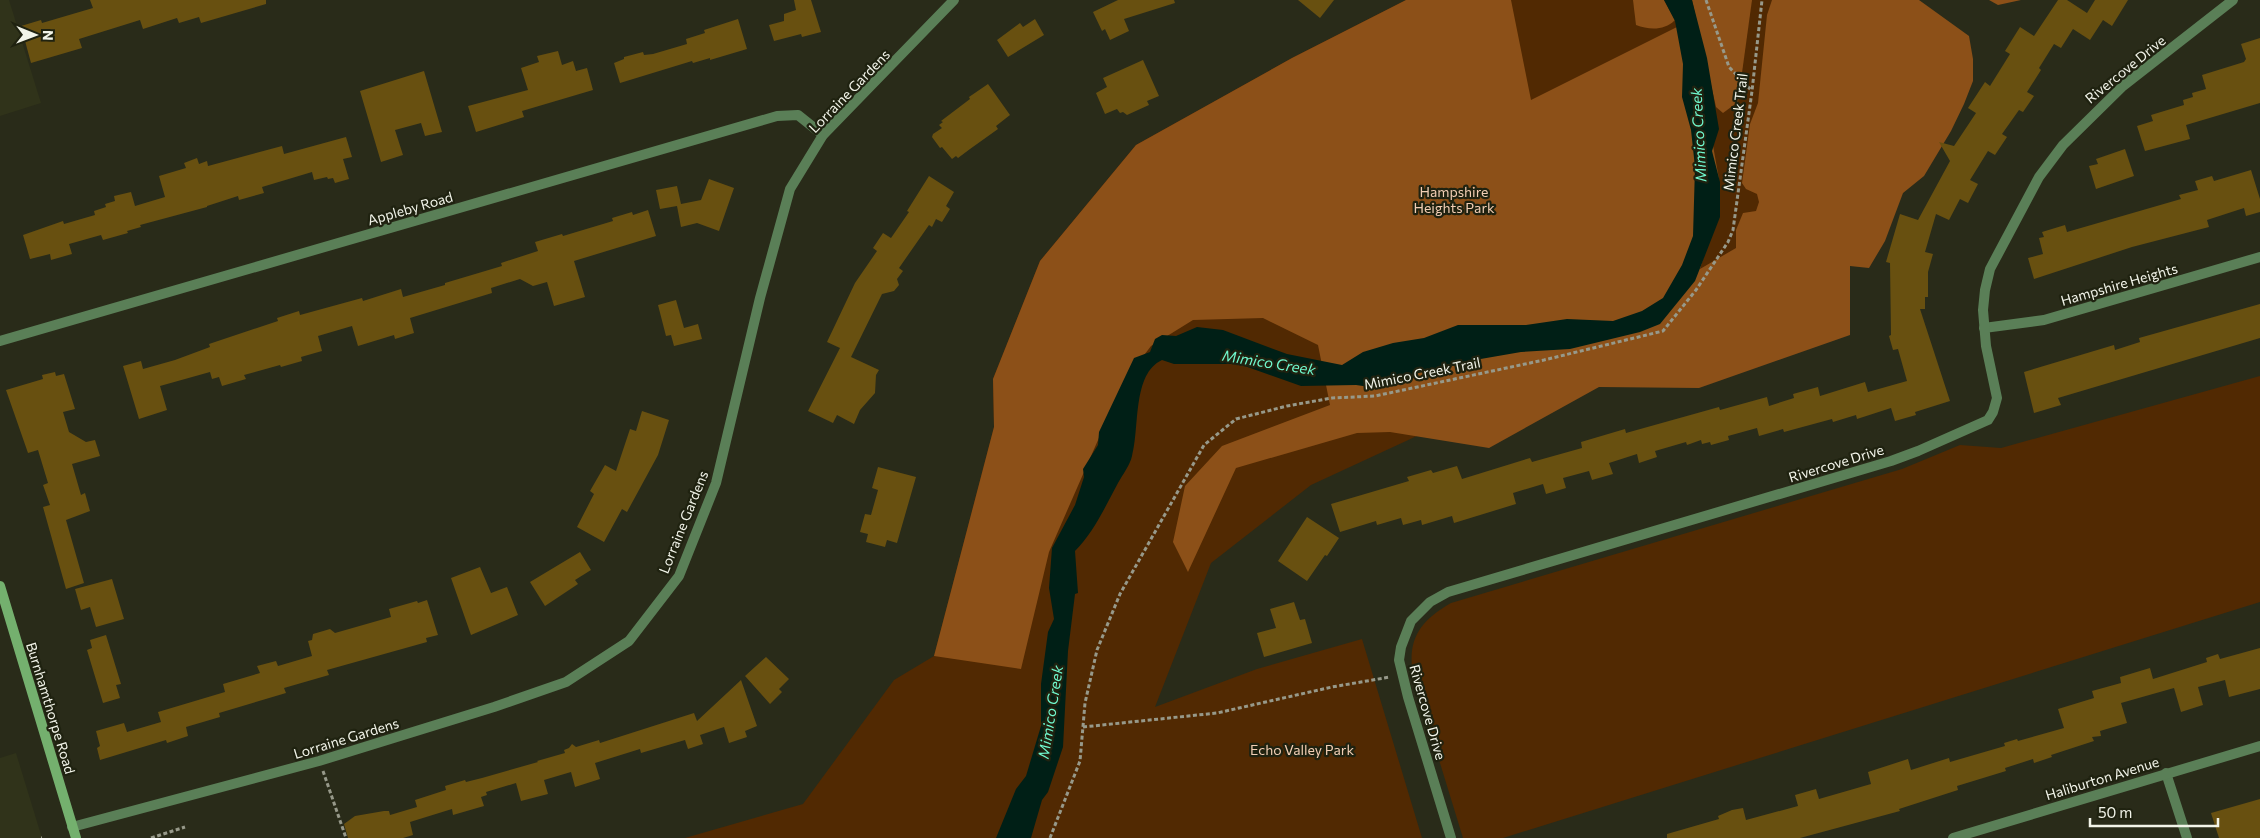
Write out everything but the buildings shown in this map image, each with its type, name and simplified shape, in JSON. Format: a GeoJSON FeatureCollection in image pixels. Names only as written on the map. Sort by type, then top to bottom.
{"type":"FeatureCollection","features":[{"type":"Feature","properties":{"kind":"main road","name":"Burnhamthorpe Road"},"geometry":{"type":"LineString","coordinates":[[0,586],[2,599],[76,838]]}},
{"type":"Feature","properties":{"kind":"street","name":"Lorraine Gardens"},"geometry":{"type":"LineString","coordinates":[[72,827],[319,761],[494,707],[566,682],[629,640],[679,576],[716,483],[760,298],[790,189],[823,135],[954,0]]}},
{"type":"Feature","properties":{"kind":"street","name":"Rivercove Drive"},"geometry":{"type":"LineString","coordinates":[[1451,838],[1401,676],[1400,647],[1411,621],[1430,602],[1448,592],[1891,461],[1988,420],[1994,412],[1996,398],[1988,362],[1984,328],[1985,290],[1990,269],[2039,177],[2063,145],[2123,86],[2233,0]]}},
{"type":"Feature","properties":{"kind":"street","name":"Appleby Road"},"geometry":{"type":"LineString","coordinates":[[0,340],[777,116],[798,115],[823,135]]}},
{"type":"Feature","properties":{"kind":"street","name":"Hampshire Heights"},"geometry":{"type":"LineString","coordinates":[[1984,328],[2044,320],[2260,257]]}},
{"type":"Feature","properties":{"kind":"street","name":"Haliburton Avenue"},"geometry":{"type":"LineString","coordinates":[[1953,838],[2260,746]]}},
{"type":"Feature","properties":{"kind":"street"},"geometry":{"type":"LineString","coordinates":[[2166,773],[2187,838]]}},
{"type":"Feature","properties":{"kind":"path"},"geometry":{"type":"LineString","coordinates":[[1706,0],[1729,67],[1752,91]]}},
{"type":"Feature","properties":{"kind":"path","name":"Mimico Creek Trail"},"geometry":{"type":"LineString","coordinates":[[1050,838],[1080,761],[1085,703],[1097,650],[1120,594],[1204,445],[1236,419],[1287,406],[1332,398],[1375,396],[1544,360],[1663,331],[1696,290],[1728,242],[1733,230],[1762,0]]}},
{"type":"Feature","properties":{"kind":"path"},"geometry":{"type":"LineString","coordinates":[[1083,727],[1217,713],[1332,687],[1401,676]]}},
{"type":"Feature","properties":{"kind":"path"},"geometry":{"type":"LineString","coordinates":[[319,761],[346,838]]}},
{"type":"Feature","properties":{"kind":"path"},"geometry":{"type":"LineString","coordinates":[[151,838],[185,828]]}},
{"type":"Feature","properties":{"kind":"shaded area"},"geometry":{"type":"Polygon","coordinates":[[[0,0],[9,0],[41,103],[0,116],[0,0]]]}},
{"type":"Feature","properties":{"kind":"shaded area"},"geometry":{"type":"Polygon","coordinates":[[[16,753],[42,838],[0,838],[0,758],[16,753]]]}},
{"type":"Feature","properties":{"kind":"green space","name":"Hampshire Heights Park"},"geometry":{"type":"Polygon","coordinates":[[[1406,0],[1906,0],[1841,179],[1536,381],[1311,485],[1211,563],[1155,707],[1257,669],[1362,639],[1422,838],[685,838],[803,804],[894,680],[934,656],[994,427],[993,379],[1040,261],[1136,145],[1292,58],[1406,0]]]}},
{"type":"Feature","properties":{"kind":"green space","name":"Hampshire Heights Park"},"geometry":{"type":"Polygon","coordinates":[[[1406,0],[1511,0],[1531,100],[1679,26],[1700,73],[1719,179],[1717,214],[1700,269],[1736,248],[1736,230],[1743,213],[1756,211],[1759,202],[1757,194],[1746,189],[1742,183],[1750,124],[1758,103],[1767,15],[1772,0],[1919,0],[1969,36],[1973,59],[1973,81],[1951,131],[1924,176],[1903,193],[1885,241],[1869,268],[1850,266],[1850,335],[1699,388],[1599,387],[1489,448],[1390,432],[1357,433],[1236,468],[1188,572],[1173,542],[1185,486],[1222,446],[1330,405],[1318,345],[1263,318],[1193,320],[1151,346],[1123,383],[1049,552],[1021,669],[934,656],[994,427],[993,379],[1040,261],[1136,145],[1292,58],[1406,0]]]}},
{"type":"Feature","properties":{"kind":"green space"},"geometry":{"type":"Polygon","coordinates":[[[1633,0],[1664,0],[1675,20],[1661,28],[1646,28],[1636,25],[1633,0]]]}},
{"type":"Feature","properties":{"kind":"green space"},"geometry":{"type":"Polygon","coordinates":[[[1692,0],[1752,0],[1738,102],[1723,113],[1716,107],[1692,0]]]}},
{"type":"Feature","properties":{"kind":"green space"},"geometry":{"type":"Polygon","coordinates":[[[1989,0],[2021,0],[1998,5],[1989,0]]]}},
{"type":"Feature","properties":{"kind":"green space"},"geometry":{"type":"Polygon","coordinates":[[[2260,376],[2260,602],[1503,838],[1463,838],[1413,675],[1412,662],[1414,641],[1418,632],[1431,617],[1451,603],[1902,469],[1960,445],[2001,448],[2260,376]]]}},
{"type":"Feature","properties":{"kind":"water","name":"Mimico Creek"},"geometry":{"type":"Polygon","coordinates":[[[1664,0],[1692,0],[1707,58],[1719,129],[1712,151],[1720,182],[1720,217],[1695,281],[1660,324],[1640,332],[1570,349],[1521,352],[1446,365],[1370,387],[1356,385],[1301,386],[1239,364],[1174,364],[1162,360],[1152,367],[1141,389],[1130,463],[1094,527],[1075,551],[1078,593],[1075,594],[1068,651],[1063,747],[1048,792],[1042,800],[1031,838],[996,838],[1016,789],[1026,776],[1041,726],[1041,684],[1048,632],[1054,619],[1049,588],[1052,548],[1075,505],[1084,477],[1083,469],[1098,445],[1099,432],[1134,358],[1150,352],[1155,339],[1162,335],[1176,336],[1197,327],[1223,330],[1287,354],[1342,365],[1363,352],[1393,343],[1424,338],[1458,325],[1526,325],[1567,319],[1613,321],[1642,311],[1663,298],[1682,265],[1693,236],[1695,167],[1691,130],[1682,97],[1683,64],[1675,21],[1664,0]]]}},
{"type":"Feature","properties":{"kind":"park label","name":"Echo Valley Park"},"geometry":{"type":"Point","coordinates":[1302,749]}}]}
